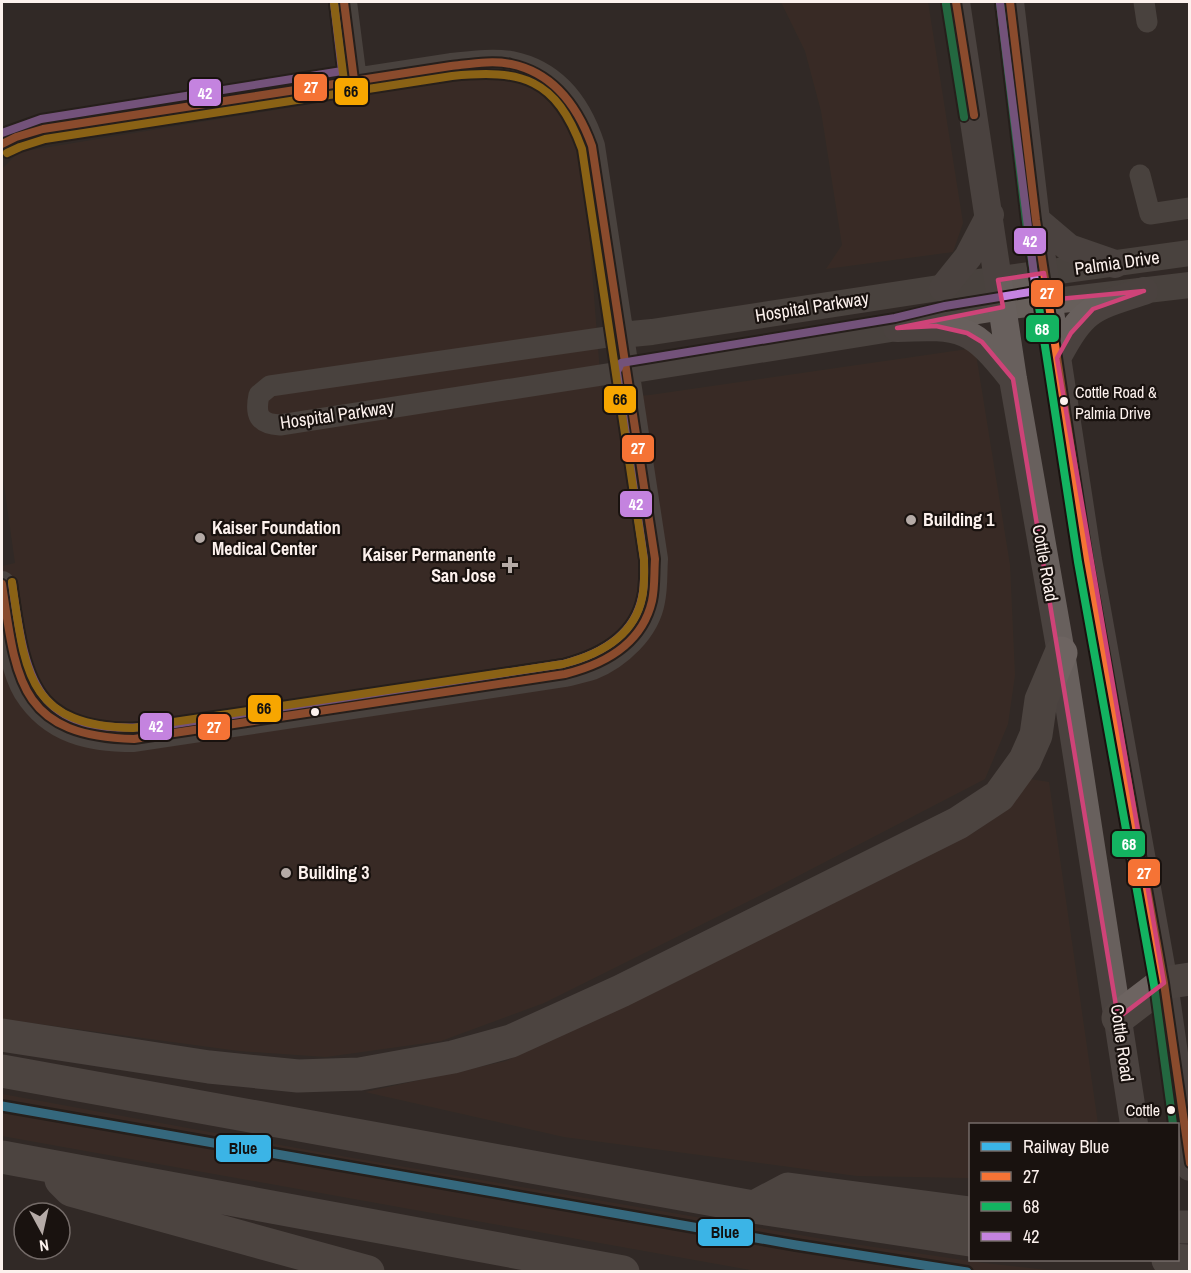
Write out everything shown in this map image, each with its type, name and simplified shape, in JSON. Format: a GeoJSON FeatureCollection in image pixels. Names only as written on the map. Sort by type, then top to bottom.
{"type":"FeatureCollection","features":[{"type":"Feature","properties":{"kind":"highway"},"geometry":{"type":"LineString","coordinates":[[2,1035],[209,1067],[298,1076],[360,1074],[401,1068],[511,1041],[621,991],[958,823],[999,796],[1025,760],[1036,735],[1041,700],[1061,653]]}},
{"type":"Feature","properties":{"kind":"highway"},"geometry":{"type":"LineString","coordinates":[[1118,1018],[1177,981]]}},
{"type":"Feature","properties":{"kind":"highway"},"geometry":{"type":"LineString","coordinates":[[2,1071],[753,1207],[969,1240]]}},
{"type":"Feature","properties":{"kind":"highway"},"geometry":{"type":"LineString","coordinates":[[2,1157],[623,1272]]}},
{"type":"Feature","properties":{"kind":"highway"},"geometry":{"type":"LineString","coordinates":[[47,1165],[71,1190],[368,1272]]}},
{"type":"Feature","properties":{"kind":"highway"},"geometry":{"type":"LineString","coordinates":[[753,1207],[788,1189],[969,1213]]}},
{"type":"Feature","properties":{"kind":"main road","name":"Cottle Road"},"geometry":{"type":"LineString","coordinates":[[956,2],[1013,379],[1061,653],[1134,1123]]}},
{"type":"Feature","properties":{"kind":"main road"},"geometry":{"type":"LineString","coordinates":[[1010,2],[1036,220],[1088,560],[1177,981],[1188,1152]]}},
{"type":"Feature","properties":{"kind":"main road"},"geometry":{"type":"LineString","coordinates":[[943,288],[968,257],[990,215]]}},
{"type":"Feature","properties":{"kind":"main road"},"geometry":{"type":"LineString","coordinates":[[1036,220],[1069,249],[1115,264]]}},
{"type":"Feature","properties":{"kind":"main road"},"geometry":{"type":"LineString","coordinates":[[1057,358],[1071,333],[1083,317],[1093,309],[1144,291]]}},
{"type":"Feature","properties":{"kind":"main road"},"geometry":{"type":"LineString","coordinates":[[897,328],[936,326],[967,333],[982,342],[1013,379]]}},
{"type":"Feature","properties":{"kind":"street"},"geometry":{"type":"LineString","coordinates":[[344,2],[354,80]]}},
{"type":"Feature","properties":{"kind":"street"},"geometry":{"type":"LineString","coordinates":[[2,144],[43,129],[471,64],[511,64],[545,77],[570,99],[585,124],[592,146],[655,559],[652,603],[646,620],[631,640],[611,657],[591,667],[565,674],[134,739],[106,739],[68,729],[46,713],[26,691],[11,646],[2,584]]}},
{"type":"Feature","properties":{"kind":"street"},"geometry":{"type":"LineString","coordinates":[[1140,175],[1150,214],[1190,208]]}},
{"type":"Feature","properties":{"kind":"street","name":"Palmia Drive"},"geometry":{"type":"LineString","coordinates":[[1046,287],[1115,264],[1190,253]]}},
{"type":"Feature","properties":{"kind":"street","name":"Palmia Drive"},"geometry":{"type":"LineString","coordinates":[[1046,287],[1144,291],[1190,285]]}},
{"type":"Feature","properties":{"kind":"street","name":"Hospital Parkway"},"geometry":{"type":"LineString","coordinates":[[1001,293],[947,316],[897,328],[627,371],[280,425],[268,424],[260,417],[256,409],[259,395],[270,386],[943,288],[1001,293],[1046,287]]}},
{"type":"Feature","properties":{"kind":"highlighted area"},"geometry":{"type":"Polygon","coordinates":[[[1044,273],[1048,300],[1144,291],[1093,309],[1071,333],[1057,358],[1164,983],[1118,1018],[1013,379],[982,342],[967,333],[936,326],[897,328],[1003,307],[998,280],[1044,273]]]}},
{"type":"Feature","properties":{"kind":"shaded area"},"geometry":{"type":"Polygon","coordinates":[[[781,2],[928,2],[963,223],[953,252],[826,269],[842,245],[821,111],[805,51],[781,2]]]}},
{"type":"Feature","properties":{"kind":"shaded area","name":"Kaiser Permanente San Jose"},"geometry":{"type":"Polygon","coordinates":[[[506,72],[551,91],[582,143],[602,399],[650,395],[975,348],[1010,565],[1015,675],[1008,724],[985,779],[773,889],[544,1003],[441,1041],[326,1057],[239,1051],[2,1019],[2,566],[15,563],[2,470],[2,169],[19,152],[506,72]]]}},
{"type":"Feature","properties":{"kind":"shaded area","name":"Cottle"},"geometry":{"type":"Polygon","coordinates":[[[1023,778],[1049,782],[1098,1123],[969,1123],[969,1178],[857,1176],[564,1137],[365,1092],[506,1061],[978,830],[1023,778]]]}},
{"type":"Feature","properties":{"kind":"shaded area"},"geometry":{"type":"Polygon","coordinates":[[[2,1094],[324,1153],[846,1243],[1056,1271],[756,1271],[2,1136],[2,1094]]]}},
{"type":"Feature","properties":{"kind":"rail line","name":"Blue"},"geometry":{"type":"LineString","coordinates":[[2,1106],[796,1245],[967,1272]]}},
{"type":"Feature","properties":{"kind":"transit line","name":"27"},"geometry":{"type":"LineString","coordinates":[[344,2],[354,80]]}},
{"type":"Feature","properties":{"kind":"transit line","name":"27"},"geometry":{"type":"LineString","coordinates":[[956,2],[974,115]]}},
{"type":"Feature","properties":{"kind":"transit line","name":"27"},"geometry":{"type":"LineString","coordinates":[[1010,2],[1036,220],[1088,560],[1164,983],[1190,1163]]}},
{"type":"Feature","properties":{"kind":"transit line","name":"42"},"geometry":{"type":"LineString","coordinates":[[2,133],[41,119],[342,71],[334,3]]}},
{"type":"Feature","properties":{"kind":"transit line","name":"66"},"geometry":{"type":"LineString","coordinates":[[334,3],[344,81]]}},
{"type":"Feature","properties":{"kind":"transit line","name":"68"},"geometry":{"type":"LineString","coordinates":[[1000,3],[1026,222],[1078,562],[1154,985],[1173,1123]]}},
{"type":"Feature","properties":{"kind":"transit line","name":"42"},"geometry":{"type":"LineString","coordinates":[[12,583],[24,652],[33,679],[46,699],[64,714],[88,723],[121,727],[162,726],[563,664],[589,655],[613,642],[623,633],[638,611],[644,583],[644,559],[617,372],[621,363],[895,318],[945,306],[1036,291],[1000,3]]}},
{"type":"Feature","properties":{"kind":"transit line","name":"68"},"geometry":{"type":"LineString","coordinates":[[946,4],[964,117]]}},
{"type":"Feature","properties":{"kind":"transit line","name":"27"},"geometry":{"type":"LineString","coordinates":[[2,144],[43,129],[451,66],[496,62],[511,64],[540,75],[572,105],[592,146],[655,559],[652,601],[640,629],[620,650],[580,670],[134,739],[96,735],[67,727],[45,714],[30,696],[20,674],[12,648],[2,584]]}},
{"type":"Feature","properties":{"kind":"transit line","name":"66"},"geometry":{"type":"LineString","coordinates":[[7,153],[45,139],[452,76],[498,74],[534,83],[548,93],[561,107],[582,149],[644,560],[642,598],[631,624],[613,642],[576,660],[563,664],[133,728],[98,725],[71,717],[51,704],[37,688],[21,642],[12,582]]}},
{"type":"Feature","properties":{"kind":"place","name":"Cottle Road & Palmia Drive"},"geometry":{"type":"Point","coordinates":[1064,401]}},
{"type":"Feature","properties":{"kind":"place","name":"Building 1"},"geometry":{"type":"Point","coordinates":[911,520]}},
{"type":"Feature","properties":{"kind":"place","name":"Kaiser Foundation Medical Center"},"geometry":{"type":"Point","coordinates":[200,538]}},
{"type":"Feature","properties":{"kind":"place","name":"Kaiser Permanente San Jose"},"geometry":{"type":"Point","coordinates":[510,565]}},
{"type":"Feature","properties":{"kind":"place","name":"Building 3"},"geometry":{"type":"Point","coordinates":[286,873]}},
{"type":"Feature","properties":{"kind":"place","name":"Cottle"},"geometry":{"type":"Point","coordinates":[1171,1110]}}]}
